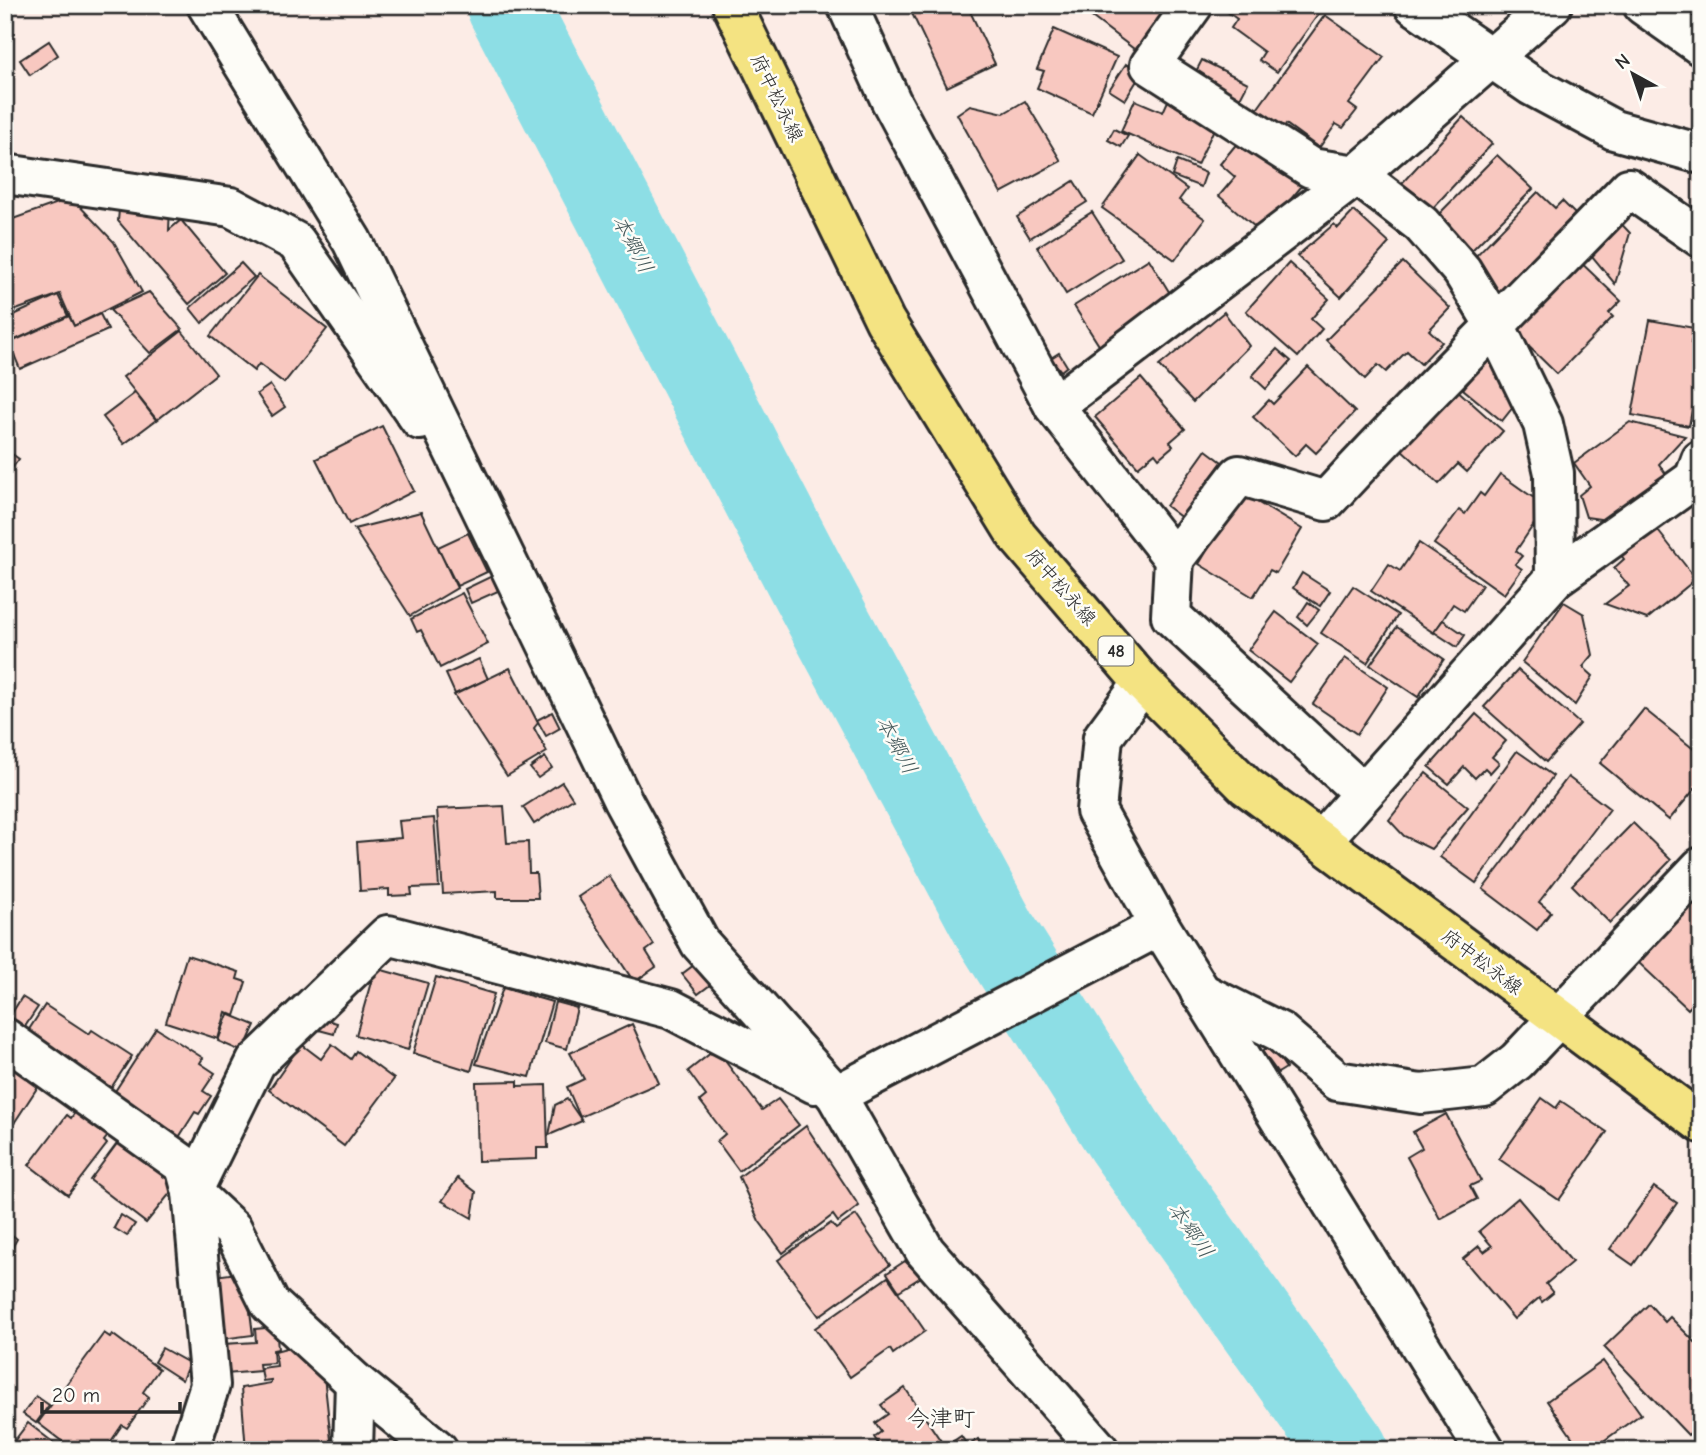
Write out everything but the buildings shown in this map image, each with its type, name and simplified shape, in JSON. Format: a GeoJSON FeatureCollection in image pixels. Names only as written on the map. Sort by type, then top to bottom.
{"type":"FeatureCollection","features":[{"type":"Feature","properties":{"kind":"main road","name":"府中松永線"},"geometry":{"type":"LineString","coordinates":[[732,5],[885,321],[1017,536],[1143,683],[1246,786],[1701,1123]]}},
{"type":"Feature","properties":{"kind":"street"},"geometry":{"type":"LineString","coordinates":[[207,5],[352,241],[424,410]]}},
{"type":"Feature","properties":{"kind":"street"},"geometry":{"type":"LineString","coordinates":[[847,5],[891,101],[1054,406],[1174,559]]}},
{"type":"Feature","properties":{"kind":"street"},"geometry":{"type":"LineString","coordinates":[[1193,5],[1150,65],[1311,168],[1357,174],[1421,224],[1462,271],[1496,327],[1543,424],[1554,473],[1555,578]]}},
{"type":"Feature","properties":{"kind":"street"},"geometry":{"type":"LineString","coordinates":[[1414,5],[1532,86],[1614,130],[1701,154]]}},
{"type":"Feature","properties":{"kind":"street"},"geometry":{"type":"LineString","coordinates":[[1054,406],[1357,174],[1552,5]]}},
{"type":"Feature","properties":{"kind":"street"},"geometry":{"type":"LineString","coordinates":[[1643,5],[1701,46]]}},
{"type":"Feature","properties":{"kind":"street"},"geometry":{"type":"LineString","coordinates":[[5,174],[231,207],[296,242],[424,410],[465,471],[623,801],[701,943],[836,1095],[925,1251],[1099,1450]]}},
{"type":"Feature","properties":{"kind":"street"},"geometry":{"type":"LineString","coordinates":[[1363,793],[1171,616],[1174,559],[1239,475],[1326,501],[1428,390],[1496,327],[1629,188],[1701,238]]}},
{"type":"Feature","properties":{"kind":"street"},"geometry":{"type":"LineString","coordinates":[[1321,841],[1555,578],[1694,479],[1701,460]]}},
{"type":"Feature","properties":{"kind":"street"},"geometry":{"type":"LineString","coordinates":[[1143,683],[1103,737],[1096,811],[1200,992],[1485,1450]]}},
{"type":"Feature","properties":{"kind":"street"},"geometry":{"type":"LineString","coordinates":[[1200,992],[1280,1032],[1337,1081],[1421,1094],[1484,1087],[1517,1061],[1701,867]]}},
{"type":"Feature","properties":{"kind":"street"},"geometry":{"type":"LineString","coordinates":[[836,1095],[1160,926]]}},
{"type":"Feature","properties":{"kind":"street"},"geometry":{"type":"LineString","coordinates":[[192,1192],[256,1062],[388,935],[671,1009],[836,1095]]}},
{"type":"Feature","properties":{"kind":"street"},"geometry":{"type":"LineString","coordinates":[[5,1038],[185,1166],[192,1192],[210,1385],[189,1450]]}},
{"type":"Feature","properties":{"kind":"street"},"geometry":{"type":"LineString","coordinates":[[192,1192],[233,1230],[271,1304],[355,1382],[438,1450]]}},
{"type":"Feature","properties":{"kind":"street"},"geometry":{"type":"LineString","coordinates":[[353,1450],[355,1382]]}},
{"type":"Feature","properties":{"kind":"waterway","name":"本郷川"},"geometry":{"type":"LineString","coordinates":[[507,5],[812,590],[997,934],[1125,1137],[1347,1450]]}},
{"type":"Feature","properties":{"kind":"district","name":"今津町"},"geometry":{"type":"Point","coordinates":[941,1418]}}]}
